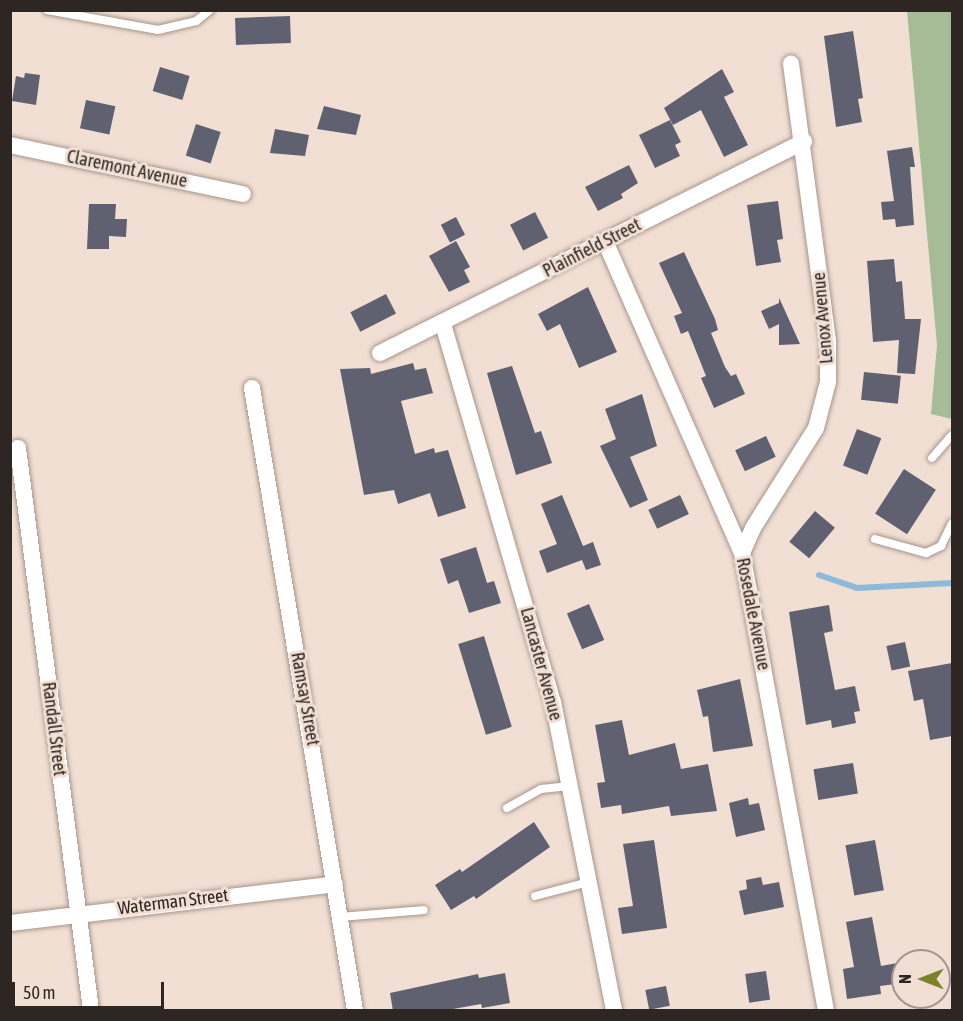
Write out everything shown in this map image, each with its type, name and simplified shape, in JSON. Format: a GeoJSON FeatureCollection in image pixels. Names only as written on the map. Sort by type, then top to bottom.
{"type":"FeatureCollection","features":[{"type":"Feature","properties":{"kind":"street","name":"Lenox Avenue"},"geometry":{"type":"LineString","coordinates":[[742,553],[757,522],[816,428],[828,382],[828,340],[804,142],[791,63]]}},
{"type":"Feature","properties":{"kind":"street","name":"Plainfield Street"},"geometry":{"type":"LineString","coordinates":[[380,353],[804,142]]}},
{"type":"Feature","properties":{"kind":"street","name":"Claremont Avenue"},"geometry":{"type":"LineString","coordinates":[[10,145],[243,194]]}},
{"type":"Feature","properties":{"kind":"street","name":"Rosedale Avenue"},"geometry":{"type":"LineString","coordinates":[[605,240],[742,553],[826,1011]]}},
{"type":"Feature","properties":{"kind":"street","name":"Lancaster Avenue"},"geometry":{"type":"LineString","coordinates":[[442,324],[540,655],[570,786],[614,1011]]}},
{"type":"Feature","properties":{"kind":"street","name":"Ramsay Street"},"geometry":{"type":"LineString","coordinates":[[252,388],[355,1011]]}},
{"type":"Feature","properties":{"kind":"street","name":"Randall Street"},"geometry":{"type":"LineString","coordinates":[[18,448],[91,1011]]}},
{"type":"Feature","properties":{"kind":"street","name":"Waterman Street"},"geometry":{"type":"LineString","coordinates":[[10,923],[335,884]]}},
{"type":"Feature","properties":{"kind":"lane"},"geometry":{"type":"LineString","coordinates":[[47,10],[158,30],[196,21],[210,10]]}},
{"type":"Feature","properties":{"kind":"lane"},"geometry":{"type":"LineString","coordinates":[[932,458],[952,435]]}},
{"type":"Feature","properties":{"kind":"lane"},"geometry":{"type":"LineString","coordinates":[[875,538],[926,553],[941,546],[952,523]]}},
{"type":"Feature","properties":{"kind":"lane"},"geometry":{"type":"LineString","coordinates":[[507,808],[541,789],[570,786]]}},
{"type":"Feature","properties":{"kind":"lane"},"geometry":{"type":"LineString","coordinates":[[535,896],[589,882]]}},
{"type":"Feature","properties":{"kind":"lane"},"geometry":{"type":"LineString","coordinates":[[341,917],[424,910]]}},
{"type":"Feature","properties":{"kind":"green space"},"geometry":{"type":"Polygon","coordinates":[[[907,11],[952,11],[952,419],[931,414],[937,345],[907,11]]]}},
{"type":"Feature","properties":{"kind":"building"},"geometry":{"type":"Polygon","coordinates":[[[290,16],[291,43],[236,45],[235,18],[290,16]]]}},
{"type":"Feature","properties":{"kind":"building"},"geometry":{"type":"Polygon","coordinates":[[[853,31],[863,98],[858,99],[862,122],[836,127],[824,36],[853,31]]]}},
{"type":"Feature","properties":{"kind":"building"},"geometry":{"type":"Polygon","coordinates":[[[160,67],[190,76],[182,100],[153,91],[160,67]]]}},
{"type":"Feature","properties":{"kind":"building"},"geometry":{"type":"Polygon","coordinates":[[[722,69],[734,92],[724,97],[748,145],[724,157],[701,110],[673,125],[664,108],[722,69]]]}},
{"type":"Feature","properties":{"kind":"building"},"geometry":{"type":"Polygon","coordinates":[[[25,73],[40,75],[36,105],[12,101],[16,76],[24,78],[25,73]]]}},
{"type":"Feature","properties":{"kind":"building"},"geometry":{"type":"Polygon","coordinates":[[[86,100],[115,106],[109,135],[80,128],[86,100]]]}},
{"type":"Feature","properties":{"kind":"building"},"geometry":{"type":"Polygon","coordinates":[[[324,106],[361,115],[356,135],[317,129],[324,106]]]}},
{"type":"Feature","properties":{"kind":"building"},"geometry":{"type":"Polygon","coordinates":[[[670,120],[681,142],[675,145],[680,156],[655,168],[639,135],[670,120]]]}},
{"type":"Feature","properties":{"kind":"building"},"geometry":{"type":"Polygon","coordinates":[[[196,124],[221,132],[211,163],[186,155],[196,124]]]}},
{"type":"Feature","properties":{"kind":"building"},"geometry":{"type":"Polygon","coordinates":[[[275,129],[309,135],[305,156],[270,153],[275,129]]]}},
{"type":"Feature","properties":{"kind":"building"},"geometry":{"type":"Polygon","coordinates":[[[912,147],[915,167],[910,167],[914,225],[896,227],[895,219],[883,220],[881,202],[894,201],[887,151],[912,147]]]}},
{"type":"Feature","properties":{"kind":"building"},"geometry":{"type":"Polygon","coordinates":[[[629,165],[638,183],[621,194],[623,198],[598,211],[585,187],[629,165]]]}},
{"type":"Feature","properties":{"kind":"building"},"geometry":{"type":"Polygon","coordinates":[[[778,201],[783,239],[777,240],[781,262],[756,266],[747,205],[778,201]]]}},
{"type":"Feature","properties":{"kind":"building"},"geometry":{"type":"Polygon","coordinates":[[[89,204],[116,204],[115,219],[127,219],[126,237],[109,236],[109,249],[87,249],[89,204]]]}},
{"type":"Feature","properties":{"kind":"building"},"geometry":{"type":"Polygon","coordinates":[[[535,212],[548,238],[523,251],[510,225],[535,212]]]}},
{"type":"Feature","properties":{"kind":"building"},"geometry":{"type":"Polygon","coordinates":[[[456,217],[465,235],[450,243],[441,225],[456,217]]]}},
{"type":"Feature","properties":{"kind":"building"},"geometry":{"type":"Polygon","coordinates":[[[456,241],[470,267],[464,270],[470,282],[449,292],[429,256],[456,241]]]}},
{"type":"Feature","properties":{"kind":"building"},"geometry":{"type":"Polygon","coordinates":[[[684,252],[715,319],[718,330],[711,333],[725,367],[731,376],[736,374],[745,394],[714,408],[701,378],[706,376],[688,331],[681,334],[674,316],[682,313],[659,263],[684,252]]]}},
{"type":"Feature","properties":{"kind":"building"},"geometry":{"type":"Polygon","coordinates":[[[894,259],[896,282],[902,281],[905,319],[921,319],[915,374],[897,373],[899,340],[873,342],[867,261],[894,259]]]}},
{"type":"Feature","properties":{"kind":"building"},"geometry":{"type":"Polygon","coordinates":[[[588,287],[617,352],[579,368],[560,324],[547,331],[538,314],[588,287]]]}},
{"type":"Feature","properties":{"kind":"building"},"geometry":{"type":"Polygon","coordinates":[[[386,294],[396,314],[360,332],[350,312],[386,294]]]}},
{"type":"Feature","properties":{"kind":"building"},"geometry":{"type":"Polygon","coordinates":[[[779,298],[800,344],[779,345],[779,324],[769,329],[761,311],[779,303],[779,298]]]}},
{"type":"Feature","properties":{"kind":"building"},"geometry":{"type":"Polygon","coordinates":[[[413,363],[415,370],[426,368],[433,393],[401,401],[415,454],[434,448],[435,453],[448,450],[466,508],[438,517],[430,493],[398,504],[394,490],[364,495],[340,369],[370,368],[371,374],[413,363]]]}},
{"type":"Feature","properties":{"kind":"building"},"geometry":{"type":"Polygon","coordinates":[[[512,366],[535,433],[541,431],[552,463],[516,475],[487,373],[512,366]]]}},
{"type":"Feature","properties":{"kind":"building"},"geometry":{"type":"Polygon","coordinates":[[[864,372],[901,376],[898,404],[861,400],[864,372]]]}},
{"type":"Feature","properties":{"kind":"building"},"geometry":{"type":"Polygon","coordinates":[[[642,394],[657,446],[630,457],[648,500],[630,508],[600,446],[616,439],[605,409],[642,394]]]}},
{"type":"Feature","properties":{"kind":"building"},"geometry":{"type":"Polygon","coordinates":[[[857,429],[881,438],[867,475],[843,465],[857,429]]]}},
{"type":"Feature","properties":{"kind":"building"},"geometry":{"type":"Polygon","coordinates":[[[766,436],[776,457],[745,471],[735,450],[766,436]]]}},
{"type":"Feature","properties":{"kind":"building"},"geometry":{"type":"Polygon","coordinates":[[[904,469],[936,490],[907,534],[875,513],[904,469]]]}},
{"type":"Feature","properties":{"kind":"building"},"geometry":{"type":"Polygon","coordinates":[[[562,495],[583,546],[593,542],[601,565],[586,570],[582,560],[547,573],[539,551],[557,544],[541,504],[562,495]]]}},
{"type":"Feature","properties":{"kind":"building"},"geometry":{"type":"Polygon","coordinates":[[[680,495],[689,514],[657,529],[648,510],[680,495]]]}},
{"type":"Feature","properties":{"kind":"building"},"geometry":{"type":"Polygon","coordinates":[[[815,511],[835,528],[809,558],[789,542],[815,511]]]}},
{"type":"Feature","properties":{"kind":"building"},"geometry":{"type":"Polygon","coordinates":[[[476,547],[487,583],[494,581],[501,603],[469,613],[458,580],[448,584],[440,559],[476,547]]]}},
{"type":"Feature","properties":{"kind":"building"},"geometry":{"type":"Polygon","coordinates":[[[589,604],[604,640],[582,649],[567,613],[589,604]]]}},
{"type":"Feature","properties":{"kind":"building"},"geometry":{"type":"Polygon","coordinates":[[[829,605],[833,631],[824,633],[835,690],[855,686],[860,711],[854,712],[856,723],[832,728],[831,720],[806,725],[789,612],[829,605]]]}},
{"type":"Feature","properties":{"kind":"building"},"geometry":{"type":"Polygon","coordinates":[[[484,636],[512,727],[486,735],[458,644],[484,636]]]}},
{"type":"Feature","properties":{"kind":"building"},"geometry":{"type":"Polygon","coordinates":[[[905,642],[910,666],[892,670],[886,646],[905,642]]]}},
{"type":"Feature","properties":{"kind":"building"},"geometry":{"type":"Polygon","coordinates":[[[952,663],[952,736],[930,740],[923,699],[914,701],[908,671],[952,663]]]}},
{"type":"Feature","properties":{"kind":"building"},"geometry":{"type":"Polygon","coordinates":[[[740,679],[753,746],[713,752],[708,716],[703,717],[697,690],[740,679]]]}},
{"type":"Feature","properties":{"kind":"building"},"geometry":{"type":"Polygon","coordinates":[[[622,720],[629,755],[675,743],[681,769],[708,764],[717,811],[671,816],[669,806],[622,814],[621,805],[601,808],[597,783],[605,782],[595,725],[622,720]]]}},
{"type":"Feature","properties":{"kind":"building"},"geometry":{"type":"Polygon","coordinates":[[[853,763],[858,794],[818,800],[813,769],[853,763]]]}},
{"type":"Feature","properties":{"kind":"building"},"geometry":{"type":"Polygon","coordinates":[[[748,798],[749,805],[759,803],[765,830],[736,837],[729,803],[748,798]]]}},
{"type":"Feature","properties":{"kind":"building"},"geometry":{"type":"Polygon","coordinates":[[[534,822],[550,847],[476,899],[474,896],[451,910],[435,885],[460,869],[462,872],[534,822]]]}},
{"type":"Feature","properties":{"kind":"building"},"geometry":{"type":"Polygon","coordinates":[[[654,840],[667,928],[622,934],[618,908],[633,906],[623,844],[654,840]]]}},
{"type":"Feature","properties":{"kind":"building"},"geometry":{"type":"Polygon","coordinates":[[[875,840],[884,890],[854,895],[845,845],[875,840]]]}},
{"type":"Feature","properties":{"kind":"building"},"geometry":{"type":"Polygon","coordinates":[[[761,877],[763,885],[779,882],[784,907],[744,915],[739,891],[747,889],[746,880],[761,877]]]}},
{"type":"Feature","properties":{"kind":"building"},"geometry":{"type":"Polygon","coordinates":[[[872,917],[881,966],[891,964],[891,985],[880,986],[881,994],[847,999],[843,969],[854,967],[846,922],[872,917]]]}},
{"type":"Feature","properties":{"kind":"building"},"geometry":{"type":"Polygon","coordinates":[[[766,971],[770,1000],[749,1003],[745,974],[766,971]]]}},
{"type":"Feature","properties":{"kind":"building"},"geometry":{"type":"Polygon","coordinates":[[[505,973],[510,1003],[482,1008],[481,1004],[442,1011],[393,1011],[390,993],[478,974],[479,978],[505,973]]]}},
{"type":"Feature","properties":{"kind":"building"},"geometry":{"type":"Polygon","coordinates":[[[666,986],[670,1006],[649,1010],[645,990],[666,986]]]}},
{"type":"Feature","properties":{"kind":"waterway"},"geometry":{"type":"LineString","coordinates":[[819,575],[857,588],[952,583]]}}]}
